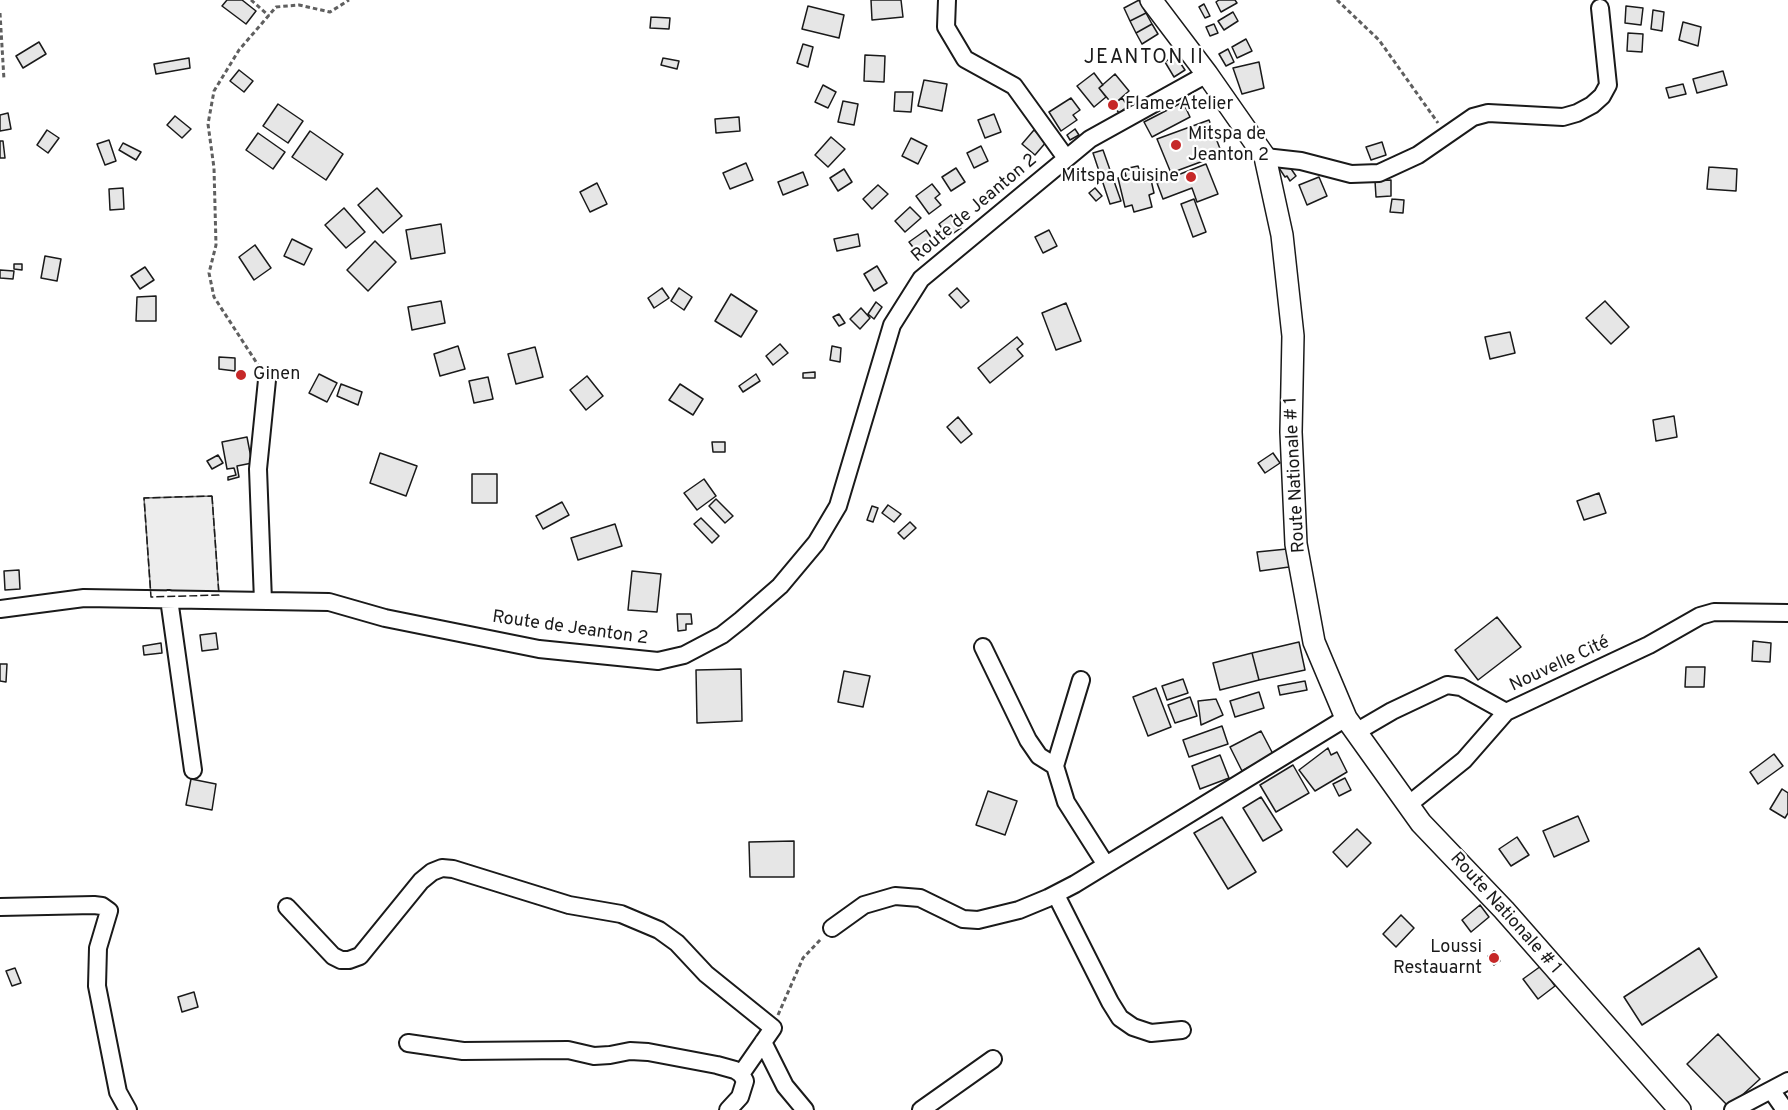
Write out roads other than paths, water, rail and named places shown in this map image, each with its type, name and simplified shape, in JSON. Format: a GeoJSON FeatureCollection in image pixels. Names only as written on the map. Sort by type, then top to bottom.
{"type":"FeatureCollection","features":[{"type":"Feature","properties":{"kind":"main road","name":"Route Nationale # 1"},"geometry":{"type":"LineString","coordinates":[[1151,0],[1264,157],[1282,235],[1293,336],[1291,432],[1296,544],[1314,642],[1351,725],[1421,823],[1504,910],[1680,1110]]}},
{"type":"Feature","properties":{"kind":"street"},"geometry":{"type":"LineString","coordinates":[[947,0],[946,27],[965,59],[1014,86],[1066,158]]}},
{"type":"Feature","properties":{"kind":"street"},"geometry":{"type":"LineString","coordinates":[[1264,157],[1301,161],[1352,174],[1379,173],[1418,155],[1473,117],[1488,113],[1563,117],[1577,113],[1592,105],[1602,96],[1608,85],[1600,8]]}},
{"type":"Feature","properties":{"kind":"street","name":"Route de Jeanton 2"},"geometry":{"type":"LineString","coordinates":[[0,609],[84,598],[329,602],[385,618],[539,649],[658,661],[684,655],[722,635],[780,586],[816,543],[838,506],[892,325],[921,279],[1090,139],[1206,74]]}},
{"type":"Feature","properties":{"kind":"street"},"geometry":{"type":"LineString","coordinates":[[263,601],[258,469],[267,380]]}},
{"type":"Feature","properties":{"kind":"street"},"geometry":{"type":"LineString","coordinates":[[169,599],[193,770]]}},
{"type":"Feature","properties":{"kind":"street","name":"Nouvelle Cité"},"geometry":{"type":"LineString","coordinates":[[1351,725],[1392,711],[1447,685],[1461,687],[1506,712],[1649,645],[1700,616],[1714,612],[1788,613]]}},
{"type":"Feature","properties":{"kind":"street"},"geometry":{"type":"LineString","coordinates":[[983,647],[1028,740],[1039,756],[1054,766]]}},
{"type":"Feature","properties":{"kind":"street"},"geometry":{"type":"LineString","coordinates":[[1081,680],[1054,766],[1066,801],[1106,865]]}},
{"type":"Feature","properties":{"kind":"street"},"geometry":{"type":"LineString","coordinates":[[1408,805],[1464,760],[1506,712]]}},
{"type":"Feature","properties":{"kind":"street"},"geometry":{"type":"LineString","coordinates":[[832,928],[864,905],[895,896],[920,898],[963,919],[978,920],[1019,910],[1056,895],[1351,725]]}},
{"type":"Feature","properties":{"kind":"street"},"geometry":{"type":"LineString","coordinates":[[287,907],[333,956],[341,960],[360,956],[421,881],[432,872],[442,868],[453,869],[568,905],[621,914],[659,930],[677,943],[706,974],[773,1028],[741,1074]]}},
{"type":"Feature","properties":{"kind":"street"},"geometry":{"type":"LineString","coordinates":[[1056,895],[1120,1018],[1133,1027],[1151,1033],[1182,1029]]}},
{"type":"Feature","properties":{"kind":"street"},"geometry":{"type":"LineString","coordinates":[[0,907],[94,905],[102,906],[109,911],[98,948],[97,986],[118,1092],[128,1110]]}},
{"type":"Feature","properties":{"kind":"street"},"geometry":{"type":"LineString","coordinates":[[763,1042],[784,1086],[805,1110]]}},
{"type":"Feature","properties":{"kind":"street"},"geometry":{"type":"LineString","coordinates":[[408,1043],[463,1051],[568,1050],[594,1056],[630,1051],[648,1052],[717,1065],[735,1070],[745,1081],[740,1097],[728,1110]]}},
{"type":"Feature","properties":{"kind":"street"},"geometry":{"type":"LineString","coordinates":[[921,1110],[993,1059]]}},
{"type":"Feature","properties":{"kind":"street"},"geometry":{"type":"LineString","coordinates":[[1733,1110],[1788,1081]]}},
{"type":"Feature","properties":{"kind":"street"},"geometry":{"type":"LineString","coordinates":[[1771,1090],[1785,1110]]}},
{"type":"Feature","properties":{"kind":"place","name":"Flame Atelier"},"geometry":{"type":"Point","coordinates":[1113,105]}},
{"type":"Feature","properties":{"kind":"place","name":"Mitspa de Jeanton 2"},"geometry":{"type":"Point","coordinates":[1176,145]}},
{"type":"Feature","properties":{"kind":"place","name":"Mitspa Cuisine"},"geometry":{"type":"Point","coordinates":[1191,177]}},
{"type":"Feature","properties":{"kind":"place","name":"Ginen"},"geometry":{"type":"Point","coordinates":[241,375]}},
{"type":"Feature","properties":{"kind":"place","name":"Loussi Restauarnt"},"geometry":{"type":"Point","coordinates":[1494,958]}},
{"type":"Feature","properties":{"kind":"district","name":"JEANTON II"},"geometry":{"type":"Point","coordinates":[1144,59]}}]}
